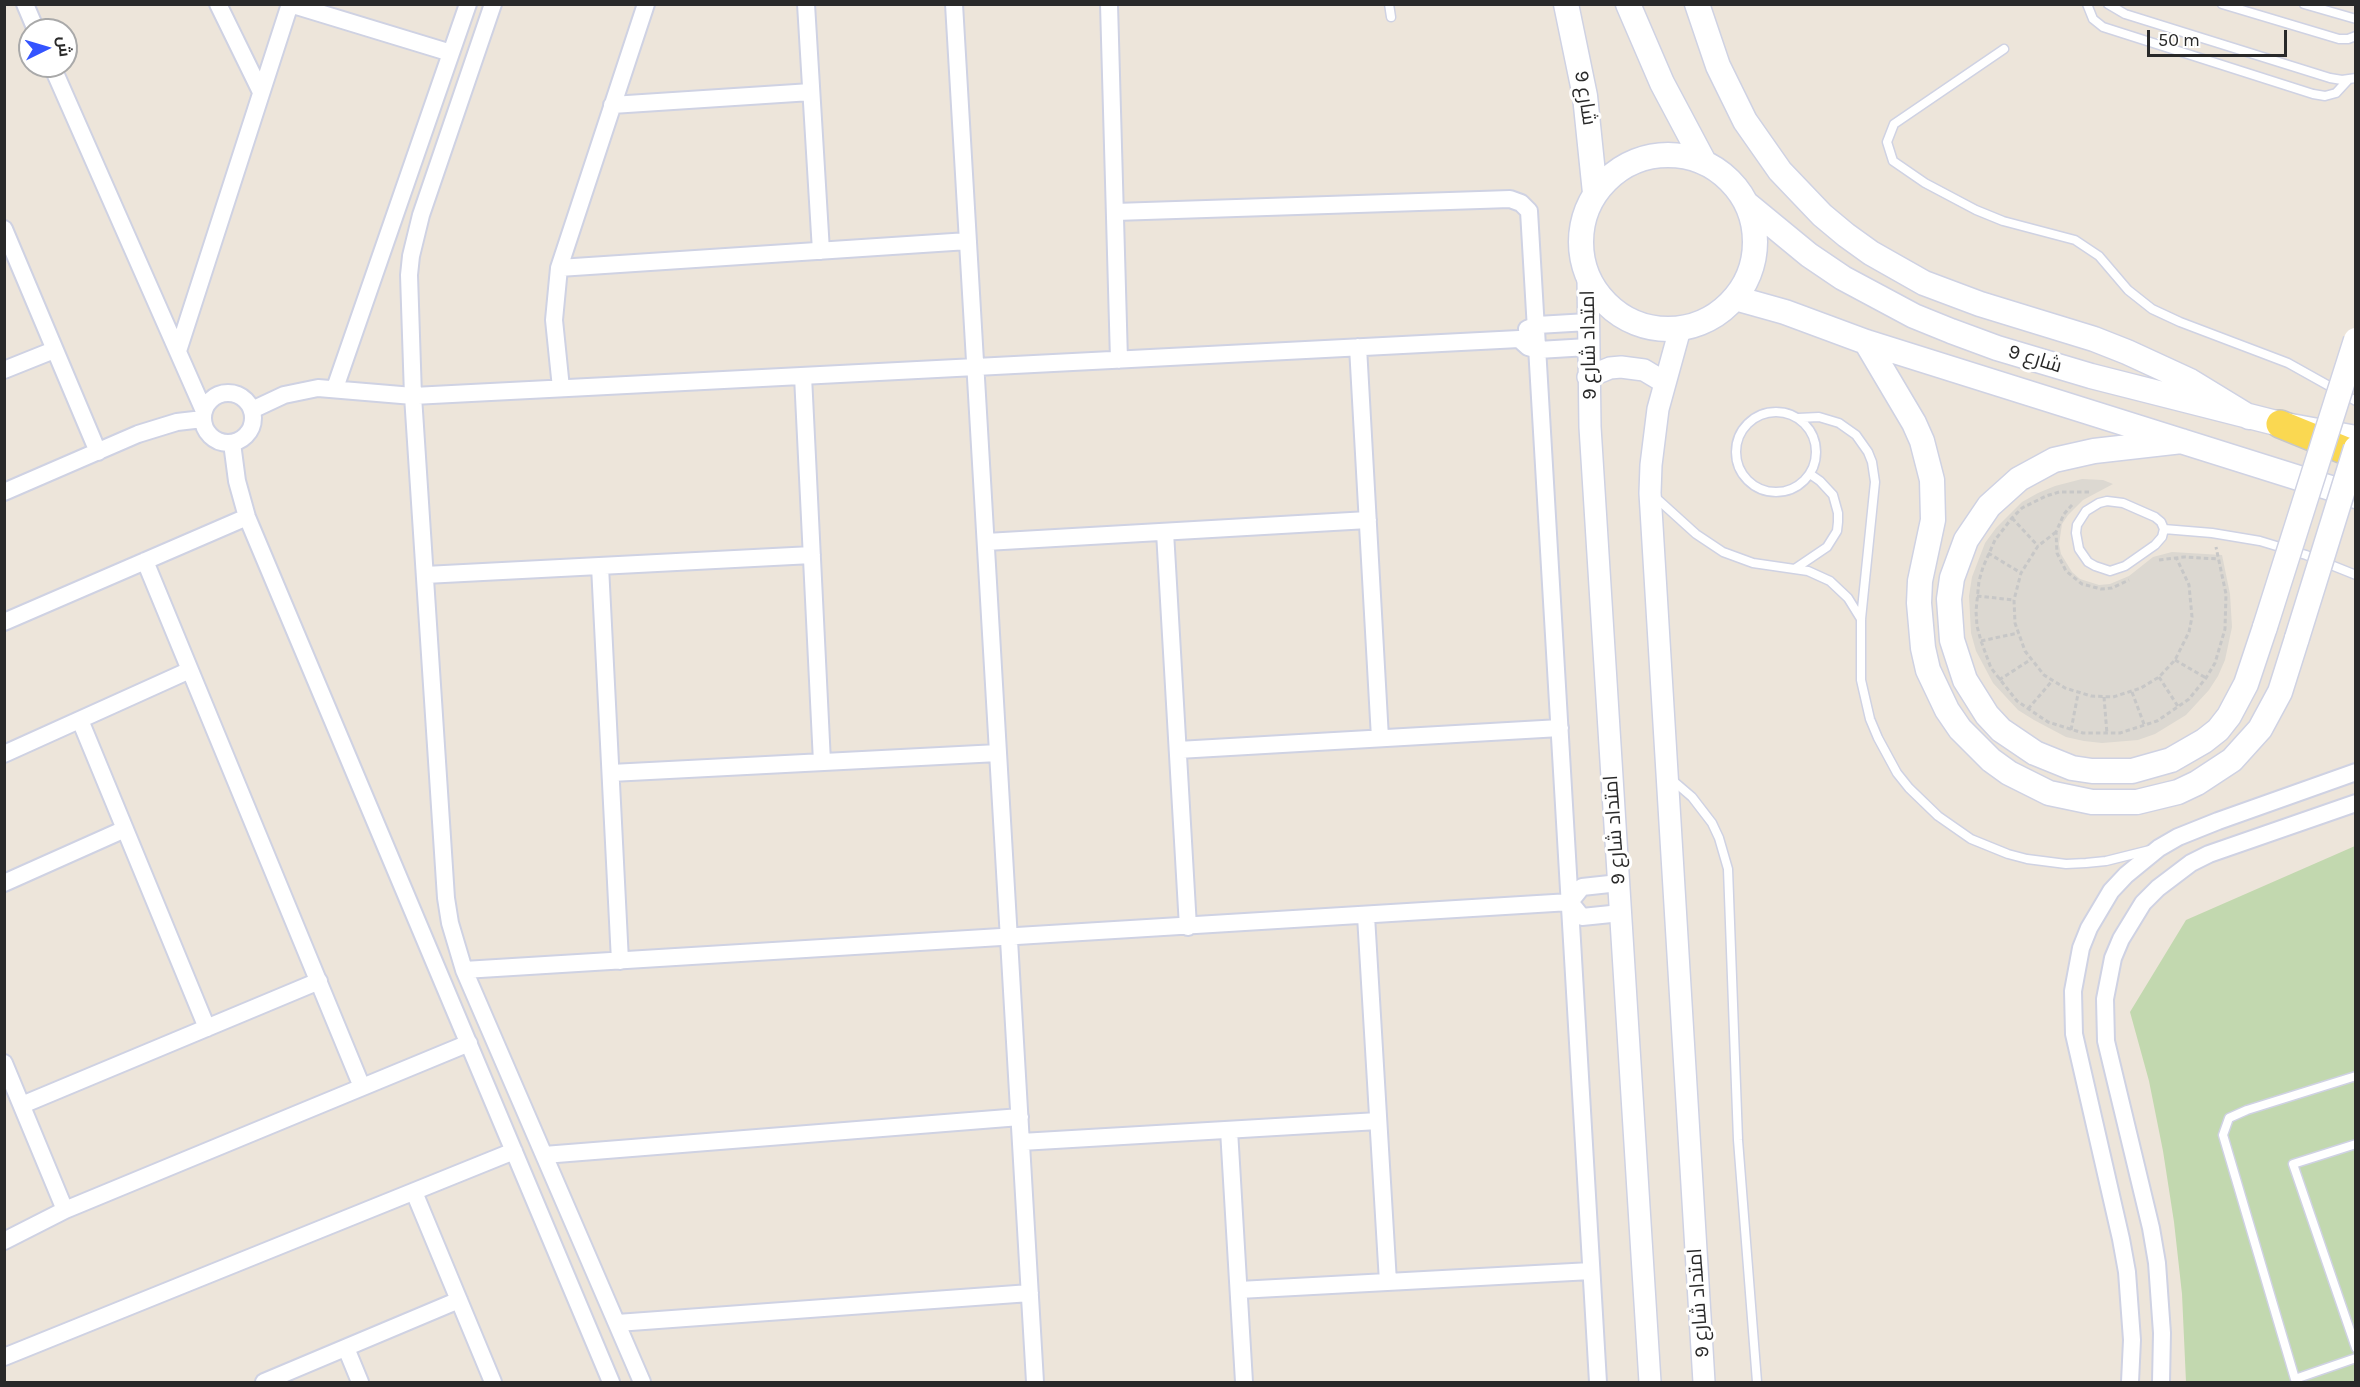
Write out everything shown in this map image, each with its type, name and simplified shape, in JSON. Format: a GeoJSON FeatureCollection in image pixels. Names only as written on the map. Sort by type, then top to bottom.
{"type":"FeatureCollection","features":[{"type":"Feature","properties":{"kind":"main road","name":"شارع 9"},"geometry":{"type":"LineString","coordinates":[[1566,4],[1586,96],[1595,193]]}},
{"type":"Feature","properties":{"kind":"main road"},"geometry":{"type":"LineString","coordinates":[[1628,4],[1662,82],[1704,162]]}},
{"type":"Feature","properties":{"kind":"main road"},"geometry":{"type":"LineString","coordinates":[[1697,4],[1707,38],[1730,94],[1762,147],[1780,171],[1822,215],[1870,253],[1924,283],[1952,295],[2094,339],[2148,361],[2190,381],[2249,417]]}},
{"type":"Feature","properties":{"kind":"main road"},"geometry":{"type":"LineString","coordinates":[[1675,155],[1704,162],[1729,180],[1746,204],[1752,218],[1755,245],[1749,273],[1735,298],[1716,315],[1705,321],[1680,329],[1652,328],[1626,319],[1604,302],[1588,278],[1581,249],[1581,234],[1583,220],[1595,193],[1617,171],[1644,157],[1675,155]]}},
{"type":"Feature","properties":{"kind":"main road","name":"شارع 9"},"geometry":{"type":"LineString","coordinates":[[1746,204],[1809,255],[1843,278],[1914,316],[2044,362],[2249,417],[2355,438]]}},
{"type":"Feature","properties":{"kind":"main road","name":"شارع 9"},"geometry":{"type":"LineString","coordinates":[[1735,298],[1785,312],[1866,342],[2355,496]]}},
{"type":"Feature","properties":{"kind":"main road"},"geometry":{"type":"LineString","coordinates":[[2181,441],[2094,451],[2054,460],[2019,479],[1989,506],[1966,540],[1952,578],[1949,599],[1952,640],[1965,680],[1987,715],[2001,730],[2035,753],[2073,768],[2092,771],[2132,771],[2171,760],[2204,741],[2218,730],[2229,716],[2246,684],[2355,340]]}},
{"type":"Feature","properties":{"kind":"main road"},"geometry":{"type":"LineString","coordinates":[[1866,342],[1914,423],[1922,441],[1932,480],[1933,520],[1920,581],[1919,603],[1921,637],[1928,669],[1947,710],[1960,729],[1983,753],[2009,773],[2049,793],[2092,802],[2114,803],[2147,800],[2178,792],[2197,783],[2232,760],[2260,729],[2280,692],[2355,448]]}},
{"type":"Feature","properties":{"kind":"main road"},"geometry":{"type":"LineString","coordinates":[[2280,424],[2355,455]]}},
{"type":"Feature","properties":{"kind":"street"},"geometry":{"type":"LineString","coordinates":[[25,4],[31,18]]}},
{"type":"Feature","properties":{"kind":"street"},"geometry":{"type":"LineString","coordinates":[[218,4],[261,92]]}},
{"type":"Feature","properties":{"kind":"street"},"geometry":{"type":"LineString","coordinates":[[178,351],[290,4],[449,60]]}},
{"type":"Feature","properties":{"kind":"street"},"geometry":{"type":"LineString","coordinates":[[335,388],[468,4]]}},
{"type":"Feature","properties":{"kind":"street"},"geometry":{"type":"LineString","coordinates":[[493,4],[421,215],[411,256],[408,294],[447,898],[450,923],[464,970],[642,1383]]}},
{"type":"Feature","properties":{"kind":"street"},"geometry":{"type":"LineString","coordinates":[[561,388],[554,320],[559,268],[646,4]]}},
{"type":"Feature","properties":{"kind":"street"},"geometry":{"type":"LineString","coordinates":[[806,4],[821,250]]}},
{"type":"Feature","properties":{"kind":"street"},"geometry":{"type":"LineString","coordinates":[[954,4],[1035,1383]]}},
{"type":"Feature","properties":{"kind":"street"},"geometry":{"type":"LineString","coordinates":[[1109,4],[1119,360]]}},
{"type":"Feature","properties":{"kind":"street"},"geometry":{"type":"LineString","coordinates":[[458,36],[468,35],[480,44]]}},
{"type":"Feature","properties":{"kind":"street"},"geometry":{"type":"LineString","coordinates":[[449,60],[452,75],[457,77],[469,75]]}},
{"type":"Feature","properties":{"kind":"street"},"geometry":{"type":"LineString","coordinates":[[4,492],[151,429],[204,415],[213,398],[228,393],[243,398],[254,417],[250,431],[245,437],[232,443],[224,443],[207,432],[204,415],[178,351],[57,78]]}},
{"type":"Feature","properties":{"kind":"street"},"geometry":{"type":"LineString","coordinates":[[612,105],[812,92]]}},
{"type":"Feature","properties":{"kind":"street"},"geometry":{"type":"LineString","coordinates":[[1114,212],[1516,200],[1526,207],[1531,217],[1598,1383]]}},
{"type":"Feature","properties":{"kind":"street"},"geometry":{"type":"LineString","coordinates":[[4,229],[98,452]]}},
{"type":"Feature","properties":{"kind":"street"},"geometry":{"type":"LineString","coordinates":[[559,268],[968,241]]}},
{"type":"Feature","properties":{"kind":"street","name":"امتداد شارع 9"},"geometry":{"type":"LineString","coordinates":[[1588,278],[1588,377],[1650,1383]]}},
{"type":"Feature","properties":{"kind":"street"},"geometry":{"type":"LineString","coordinates":[[1519,339],[1526,330],[1537,325],[1588,322]]}},
{"type":"Feature","properties":{"kind":"street","name":"امتداد شارع 9"},"geometry":{"type":"LineString","coordinates":[[1680,329],[1664,382],[1654,437],[1650,493],[1704,1383]]}},
{"type":"Feature","properties":{"kind":"street"},"geometry":{"type":"LineString","coordinates":[[252,410],[292,393],[318,388],[413,396],[1519,339],[1527,347],[1538,350],[1588,347]]}},
{"type":"Feature","properties":{"kind":"street"},"geometry":{"type":"LineString","coordinates":[[1358,347],[1380,738]]}},
{"type":"Feature","properties":{"kind":"street"},"geometry":{"type":"LineString","coordinates":[[4,370],[54,350]]}},
{"type":"Feature","properties":{"kind":"street"},"geometry":{"type":"LineString","coordinates":[[1588,377],[1621,366],[1644,370],[1664,382]]}},
{"type":"Feature","properties":{"kind":"street"},"geometry":{"type":"LineString","coordinates":[[802,376],[822,762]]}},
{"type":"Feature","properties":{"kind":"street"},"geometry":{"type":"LineString","coordinates":[[232,443],[237,481],[248,517],[611,1383]]}},
{"type":"Feature","properties":{"kind":"street"},"geometry":{"type":"LineString","coordinates":[[4,622],[248,517]]}},
{"type":"Feature","properties":{"kind":"street"},"geometry":{"type":"LineString","coordinates":[[986,542],[1368,520]]}},
{"type":"Feature","properties":{"kind":"street"},"geometry":{"type":"LineString","coordinates":[[1165,532],[1188,927]]}},
{"type":"Feature","properties":{"kind":"street"},"geometry":{"type":"LineString","coordinates":[[425,575],[812,555]]}},
{"type":"Feature","properties":{"kind":"street"},"geometry":{"type":"LineString","coordinates":[[145,561],[362,1087]]}},
{"type":"Feature","properties":{"kind":"street"},"geometry":{"type":"LineString","coordinates":[[600,566],[620,961]]}},
{"type":"Feature","properties":{"kind":"street"},"geometry":{"type":"LineString","coordinates":[[4,754],[190,670]]}},
{"type":"Feature","properties":{"kind":"street"},"geometry":{"type":"LineString","coordinates":[[80,720],[207,1028]]}},
{"type":"Feature","properties":{"kind":"street"},"geometry":{"type":"LineString","coordinates":[[1178,750],[1560,728]]}},
{"type":"Feature","properties":{"kind":"street"},"geometry":{"type":"LineString","coordinates":[[611,773],[998,753]]}},
{"type":"Feature","properties":{"kind":"street"},"geometry":{"type":"LineString","coordinates":[[2130,1383],[2132,1340],[2127,1272],[2074,1034],[2073,990],[2081,948],[2099,909],[2126,875],[2159,848],[2178,837],[2218,821],[2355,772]]}},
{"type":"Feature","properties":{"kind":"street"},"geometry":{"type":"LineString","coordinates":[[2161,1383],[2162,1334],[2157,1263],[2151,1228],[2106,1041],[2105,999],[2114,958],[2131,921],[2143,903],[2166,881],[2191,863],[2210,854],[2355,803]]}},
{"type":"Feature","properties":{"kind":"street"},"geometry":{"type":"LineString","coordinates":[[4,883],[125,829]]}},
{"type":"Feature","properties":{"kind":"street"},"geometry":{"type":"LineString","coordinates":[[464,970],[1570,902],[1582,887],[1619,883]]}},
{"type":"Feature","properties":{"kind":"street"},"geometry":{"type":"LineString","coordinates":[[1570,902],[1582,917],[1621,913]]}},
{"type":"Feature","properties":{"kind":"street"},"geometry":{"type":"LineString","coordinates":[[1366,916],[1388,1282]]}},
{"type":"Feature","properties":{"kind":"street"},"geometry":{"type":"LineString","coordinates":[[22,1105],[319,981]]}},
{"type":"Feature","properties":{"kind":"street"},"geometry":{"type":"LineString","coordinates":[[4,1241],[65,1210],[469,1043]]}},
{"type":"Feature","properties":{"kind":"street"},"geometry":{"type":"LineString","coordinates":[[4,1063],[65,1210]]}},
{"type":"Feature","properties":{"kind":"street"},"geometry":{"type":"LineString","coordinates":[[544,1155],[1020,1117]]}},
{"type":"Feature","properties":{"kind":"street"},"geometry":{"type":"LineString","coordinates":[[1021,1142],[1378,1121]]}},
{"type":"Feature","properties":{"kind":"street"},"geometry":{"type":"LineString","coordinates":[[1229,1130],[1244,1383]]}},
{"type":"Feature","properties":{"kind":"street"},"geometry":{"type":"LineString","coordinates":[[4,1357],[514,1151]]}},
{"type":"Feature","properties":{"kind":"street"},"geometry":{"type":"LineString","coordinates":[[414,1192],[493,1383]]}},
{"type":"Feature","properties":{"kind":"street"},"geometry":{"type":"LineString","coordinates":[[1239,1290],[1592,1271]]}},
{"type":"Feature","properties":{"kind":"street"},"geometry":{"type":"LineString","coordinates":[[617,1323],[1030,1293]]}},
{"type":"Feature","properties":{"kind":"street"},"geometry":{"type":"LineString","coordinates":[[264,1383],[459,1300]]}},
{"type":"Feature","properties":{"kind":"street"},"geometry":{"type":"LineString","coordinates":[[346,1348],[360,1383]]}},
{"type":"Feature","properties":{"kind":"lane"},"geometry":{"type":"LineString","coordinates":[[1389,4],[1391,17]]}},
{"type":"Feature","properties":{"kind":"lane"},"geometry":{"type":"LineString","coordinates":[[2087,4],[2093,19],[2103,27],[2313,94],[2325,96],[2336,93],[2352,79]]}},
{"type":"Feature","properties":{"kind":"lane"},"geometry":{"type":"LineString","coordinates":[[2108,4],[2125,14],[2284,64],[2330,78],[2352,79]]}},
{"type":"Feature","properties":{"kind":"lane"},"geometry":{"type":"LineString","coordinates":[[2222,4],[2339,39],[2355,36]]}},
{"type":"Feature","properties":{"kind":"lane"},"geometry":{"type":"LineString","coordinates":[[2304,4],[2355,19]]}},
{"type":"Feature","properties":{"kind":"lane"},"geometry":{"type":"LineString","coordinates":[[2004,49],[1894,124],[1887,142],[1893,161],[1925,183],[1976,210],[2003,221],[2075,240],[2099,256],[2128,290],[2152,309],[2180,322],[2289,363],[2355,401]]}},
{"type":"Feature","properties":{"kind":"lane"},"geometry":{"type":"LineString","coordinates":[[1798,418],[1812,434],[1815,444],[1814,464],[1810,474],[1794,488],[1774,492],[1754,485],[1740,470],[1737,460],[1738,439],[1749,422],[1758,416],[1778,412],[1798,418],[1819,417],[1839,423],[1856,435],[1868,452],[1875,482],[1861,619],[1862,680],[1870,719],[1878,738],[1903,781],[1938,816],[1971,839],[2027,859],[2066,864],[2106,861],[2159,848]]}},
{"type":"Feature","properties":{"kind":"lane"},"geometry":{"type":"LineString","coordinates":[[1796,568],[1827,548],[1837,531],[1838,513],[1833,495],[1810,474]]}},
{"type":"Feature","properties":{"kind":"lane"},"geometry":{"type":"LineString","coordinates":[[1650,493],[1696,534],[1723,552],[1753,563],[1796,568],[1820,575],[1848,598],[1861,619]]}},
{"type":"Feature","properties":{"kind":"lane"},"geometry":{"type":"LineString","coordinates":[[2107,501],[2123,503],[2152,516],[2161,522],[2164,529],[2162,537],[2155,545],[2125,566],[2110,570],[2088,562],[2076,541],[2078,525],[2086,511],[2092,506],[2107,501]]}},
{"type":"Feature","properties":{"kind":"lane"},"geometry":{"type":"LineString","coordinates":[[2164,529],[2212,533],[2283,547],[2355,575]]}},
{"type":"Feature","properties":{"kind":"lane"},"geometry":{"type":"LineString","coordinates":[[1666,776],[1692,797],[1712,823],[1728,870],[1738,1140],[1757,1383]]}},
{"type":"Feature","properties":{"kind":"lane"},"geometry":{"type":"LineString","coordinates":[[2355,1076],[2247,1110],[2229,1118],[2223,1135],[2295,1381],[2355,1358]]}},
{"type":"Feature","properties":{"kind":"lane"},"geometry":{"type":"LineString","coordinates":[[2355,1144],[2293,1164],[2355,1348]]}},
{"type":"Feature","properties":{"kind":"path"},"geometry":{"type":"LineString","coordinates":[[2107,501],[2086,491],[2059,492],[2034,501],[2012,518],[1988,553],[1977,596],[1976,611],[1981,641],[1999,680],[2027,710],[2048,722],[2071,730],[2107,734],[2145,727],[2179,708],[2206,678],[2221,646],[2227,612],[2223,576],[2212,533]]}},
{"type":"Feature","properties":{"kind":"path"},"geometry":{"type":"LineString","coordinates":[[2012,518],[2038,546]]}},
{"type":"Feature","properties":{"kind":"path"},"geometry":{"type":"LineString","coordinates":[[2056,532],[2038,546],[2021,573],[2014,600],[2018,633],[2031,659],[2052,681],[2078,693],[2104,697],[2132,692],[2159,677],[2175,660],[2189,632],[2192,601],[2184,571],[2176,557]]}},
{"type":"Feature","properties":{"kind":"path"},"geometry":{"type":"LineString","coordinates":[[1988,553],[2021,573]]}},
{"type":"Feature","properties":{"kind":"path"},"geometry":{"type":"LineString","coordinates":[[1977,596],[2014,600]]}},
{"type":"Feature","properties":{"kind":"path"},"geometry":{"type":"LineString","coordinates":[[1981,641],[2018,633]]}},
{"type":"Feature","properties":{"kind":"path"},"geometry":{"type":"LineString","coordinates":[[1999,680],[2031,659]]}},
{"type":"Feature","properties":{"kind":"path"},"geometry":{"type":"LineString","coordinates":[[2175,660],[2206,678]]}},
{"type":"Feature","properties":{"kind":"path"},"geometry":{"type":"LineString","coordinates":[[2159,677],[2179,708]]}},
{"type":"Feature","properties":{"kind":"path"},"geometry":{"type":"LineString","coordinates":[[2027,710],[2052,681]]}},
{"type":"Feature","properties":{"kind":"path"},"geometry":{"type":"LineString","coordinates":[[2132,692],[2145,727]]}},
{"type":"Feature","properties":{"kind":"path"},"geometry":{"type":"LineString","coordinates":[[2071,730],[2078,693]]}},
{"type":"Feature","properties":{"kind":"path"},"geometry":{"type":"LineString","coordinates":[[2104,697],[2107,734]]}},
{"type":"Feature","properties":{"kind":"green space"},"geometry":{"type":"Polygon","coordinates":[[[2355,846],[2355,1382],[2186,1382],[2182,1294],[2174,1222],[2149,1081],[2130,1012],[2186,920],[2355,846]]]}},
{"type":"Feature","properties":{"kind":"shaded area"},"geometry":{"type":"Polygon","coordinates":[[[2082,479],[2103,480],[2113,484],[2083,500],[2062,524],[2059,544],[2061,554],[2072,572],[2080,579],[2099,585],[2110,584],[2129,576],[2153,557],[2172,552],[2222,555],[2230,594],[2232,627],[2225,660],[2218,676],[2209,690],[2186,715],[2155,734],[2138,740],[2102,743],[2066,737],[2018,710],[1993,683],[1976,651],[1971,633],[1969,596],[1972,577],[1985,543],[1996,528],[2022,502],[2055,486],[2082,479]]]}}]}
